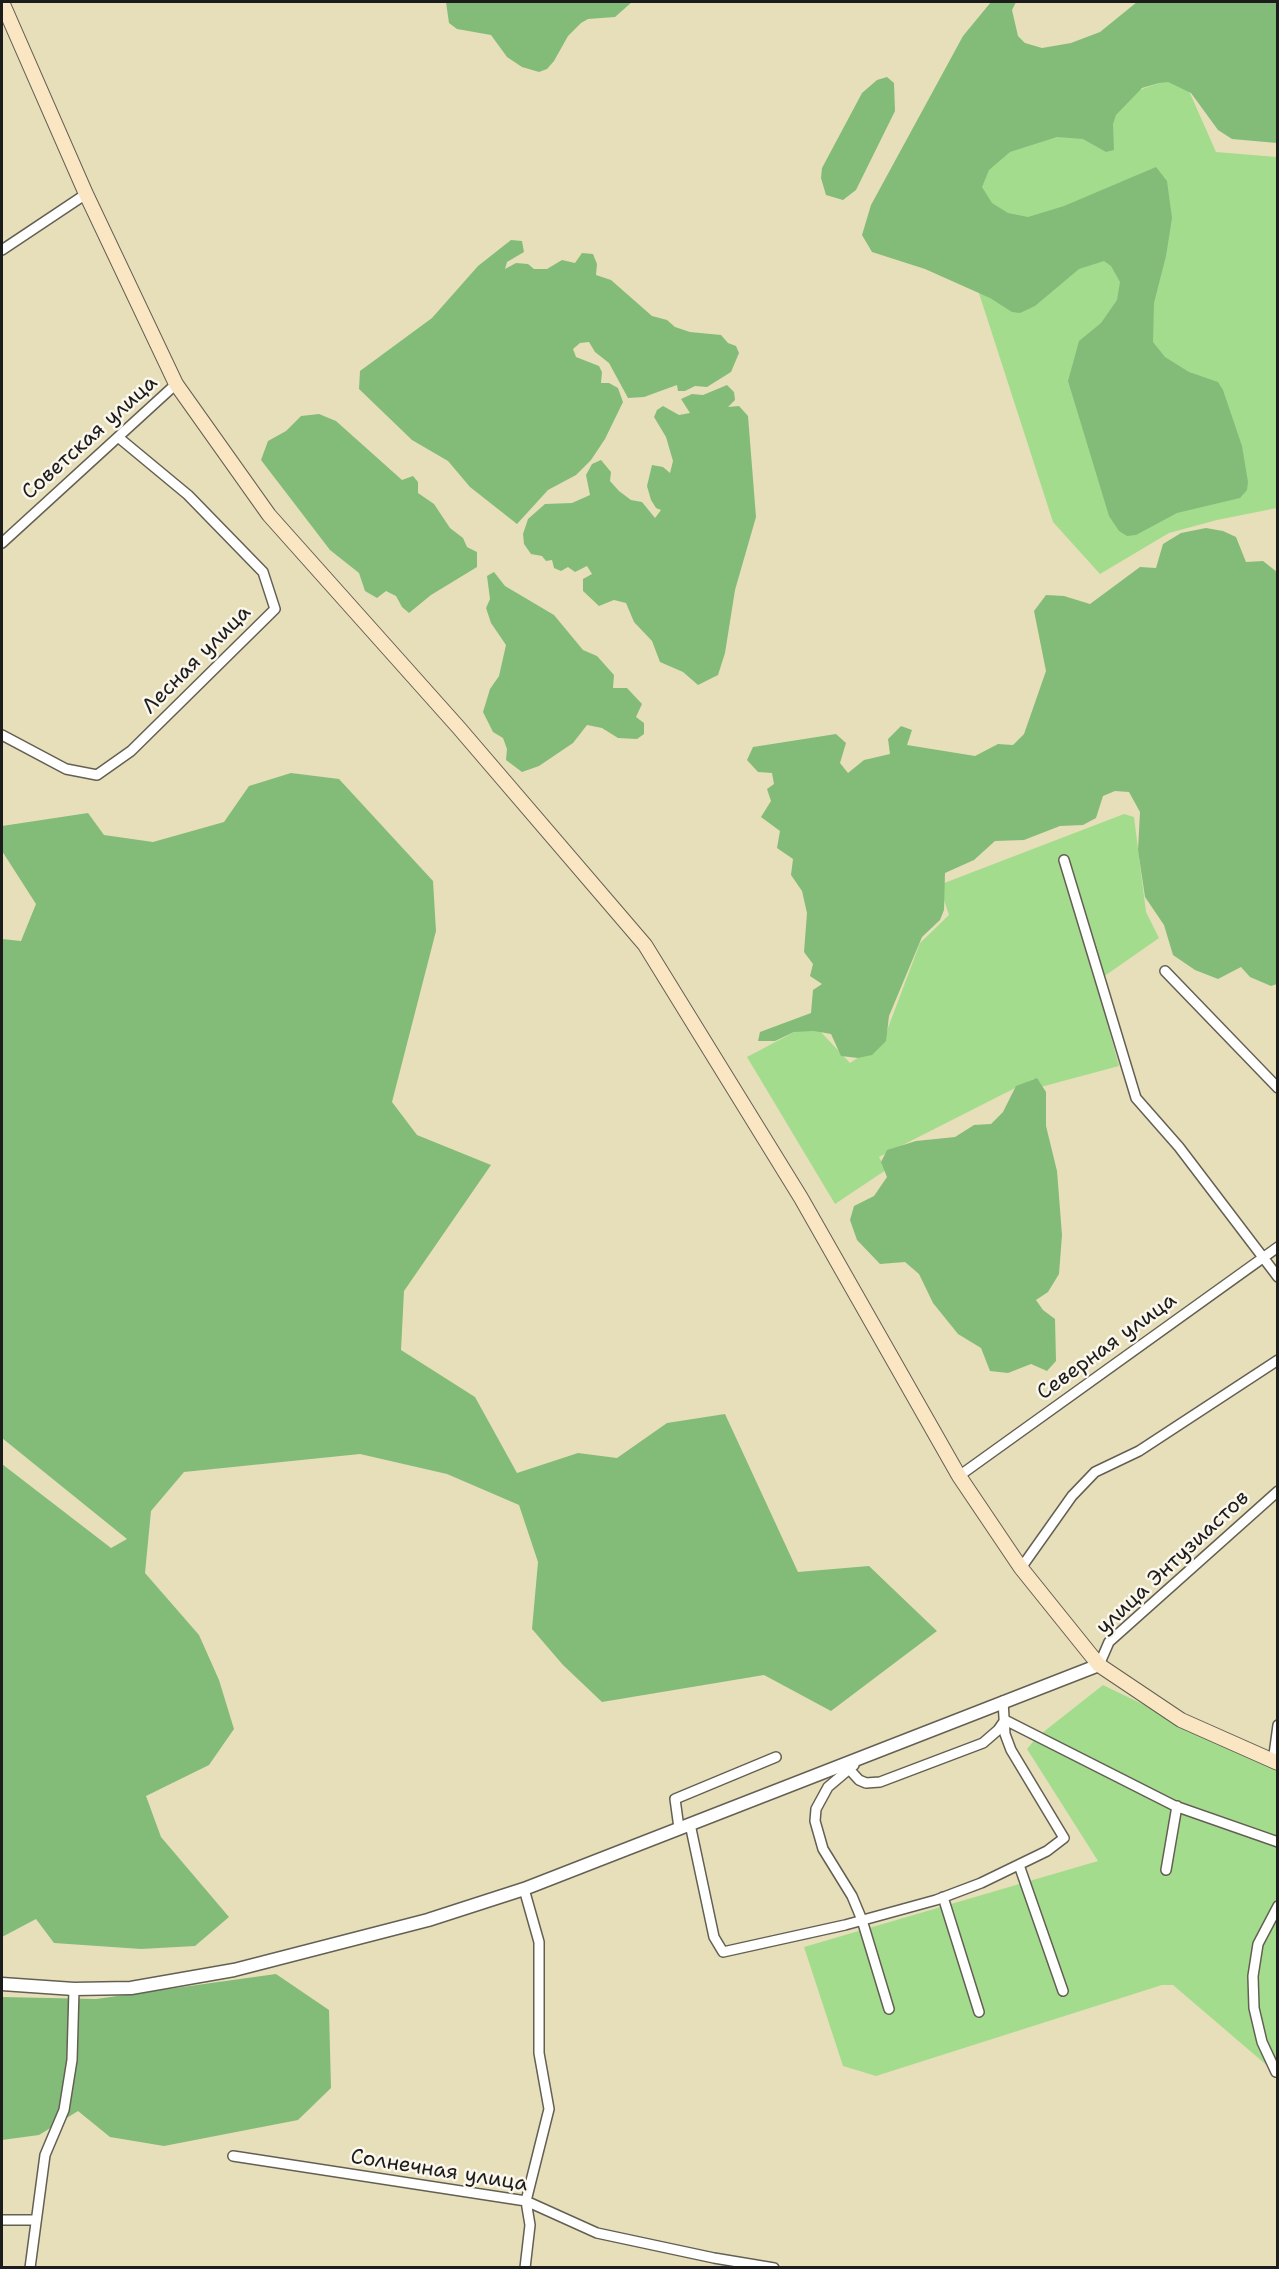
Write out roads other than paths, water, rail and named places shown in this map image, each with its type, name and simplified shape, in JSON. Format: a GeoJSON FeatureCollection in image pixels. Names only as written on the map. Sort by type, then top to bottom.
{"type":"FeatureCollection","features":[{"type":"Feature","properties":{"kind":"main road"},"geometry":{"type":"LineString","coordinates":[[2,2],[86,194],[176,384],[269,515],[459,728],[645,945],[801,1198],[959,1476],[1021,1568],[1099,1665],[1181,1720],[1275,1762]]}},
{"type":"Feature","properties":{"kind":"street"},"geometry":{"type":"LineString","coordinates":[[2,250],[86,194]]}},
{"type":"Feature","properties":{"kind":"street","name":"Советская улица"},"geometry":{"type":"LineString","coordinates":[[2,543],[176,384]]}},
{"type":"Feature","properties":{"kind":"street","name":"Лесная улица"},"geometry":{"type":"LineString","coordinates":[[2,735],[66,769],[97,775],[131,751],[275,609],[263,572],[188,495],[118,437]]}},
{"type":"Feature","properties":{"kind":"street"},"geometry":{"type":"LineString","coordinates":[[1064,860],[1136,1098],[1179,1147],[1278,1277]]}},
{"type":"Feature","properties":{"kind":"street"},"geometry":{"type":"LineString","coordinates":[[1165,970],[1278,1088]]}},
{"type":"Feature","properties":{"kind":"street","name":"Северная улица"},"geometry":{"type":"LineString","coordinates":[[959,1476],[1278,1247]]}},
{"type":"Feature","properties":{"kind":"street"},"geometry":{"type":"LineString","coordinates":[[1021,1568],[1072,1496],[1095,1472],[1138,1451],[1278,1360]]}},
{"type":"Feature","properties":{"kind":"street","name":"улица Энтузиастов"},"geometry":{"type":"LineString","coordinates":[[1099,1665],[1109,1642],[1278,1491]]}},
{"type":"Feature","properties":{"kind":"street"},"geometry":{"type":"LineString","coordinates":[[2,1984],[74,1989],[131,1988],[234,1970],[428,1920],[524,1889],[1099,1665]]}},
{"type":"Feature","properties":{"kind":"street"},"geometry":{"type":"LineString","coordinates":[[776,1757],[675,1799],[685,1826],[714,1937],[723,1952],[775,1942],[943,1897],[1019,1865],[1047,1851],[1064,1838],[1011,1750],[1005,1734],[1003,1701]]}},
{"type":"Feature","properties":{"kind":"street"},"geometry":{"type":"LineString","coordinates":[[849,1768],[859,1780],[867,1783],[880,1782],[983,1743],[998,1730],[1005,1720]]}},
{"type":"Feature","properties":{"kind":"street"},"geometry":{"type":"LineString","coordinates":[[1005,1720],[1177,1806],[1278,1842]]}},
{"type":"Feature","properties":{"kind":"street"},"geometry":{"type":"LineString","coordinates":[[1275,1762],[1278,1725]]}},
{"type":"Feature","properties":{"kind":"street"},"geometry":{"type":"LineString","coordinates":[[865,1756],[828,1787],[821,1796],[815,1821],[823,1849],[852,1896],[862,1920],[889,2009]]}},
{"type":"Feature","properties":{"kind":"street"},"geometry":{"type":"LineString","coordinates":[[1166,1870],[1177,1806]]}},
{"type":"Feature","properties":{"kind":"street"},"geometry":{"type":"LineString","coordinates":[[1019,1865],[1063,1991]]}},
{"type":"Feature","properties":{"kind":"street"},"geometry":{"type":"LineString","coordinates":[[524,1889],[539,1942],[539,2053],[549,2109],[526,2201],[530,2224],[525,2268]]}},
{"type":"Feature","properties":{"kind":"street"},"geometry":{"type":"LineString","coordinates":[[943,1897],[979,2012]]}},
{"type":"Feature","properties":{"kind":"street"},"geometry":{"type":"LineString","coordinates":[[1276,2072],[1262,2042],[1254,2008],[1253,1976],[1258,1944],[1278,1906]]}},
{"type":"Feature","properties":{"kind":"street"},"geometry":{"type":"LineString","coordinates":[[30,2268],[45,2155],[64,2110],[72,2060],[74,1989]]}},
{"type":"Feature","properties":{"kind":"street","name":"Солнечная улица"},"geometry":{"type":"LineString","coordinates":[[233,2156],[526,2201],[597,2233],[714,2258],[774,2268]]}},
{"type":"Feature","properties":{"kind":"street"},"geometry":{"type":"LineString","coordinates":[[2,2220],[36,2220]]}}]}
